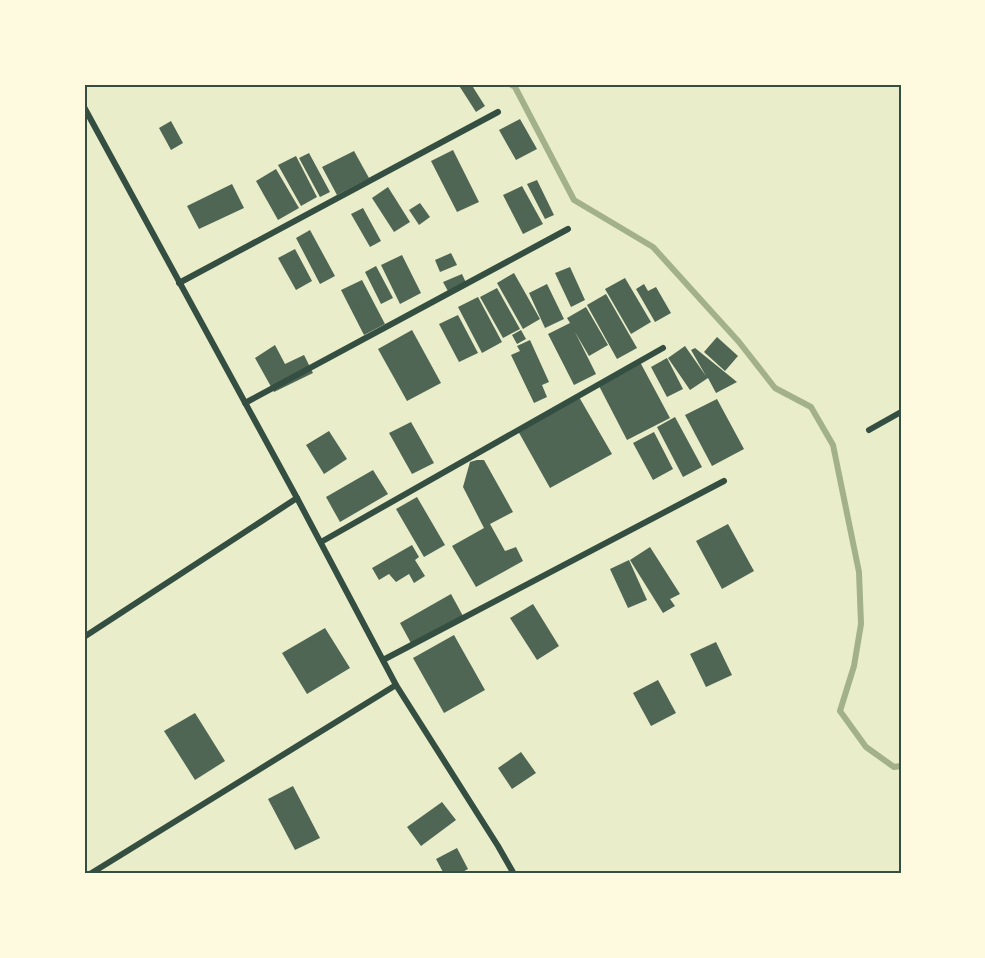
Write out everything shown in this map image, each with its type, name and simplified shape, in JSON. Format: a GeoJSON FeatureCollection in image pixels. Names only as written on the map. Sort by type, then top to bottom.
{"type":"FeatureCollection","features":[{"type":"Feature","properties":{"kind":"street"},"geometry":{"type":"LineString","coordinates":[[84,107],[321,542],[396,685],[512,873]]}},
{"type":"Feature","properties":{"kind":"street"},"geometry":{"type":"LineString","coordinates":[[179,283],[498,112]]}},
{"type":"Feature","properties":{"kind":"street"},"geometry":{"type":"LineString","coordinates":[[245,404],[568,230]]}},
{"type":"Feature","properties":{"kind":"street"},"geometry":{"type":"LineString","coordinates":[[321,542],[663,348]]}},
{"type":"Feature","properties":{"kind":"street"},"geometry":{"type":"LineString","coordinates":[[869,430],[901,412]]}},
{"type":"Feature","properties":{"kind":"street"},"geometry":{"type":"LineString","coordinates":[[383,660],[724,482]]}},
{"type":"Feature","properties":{"kind":"street"},"geometry":{"type":"LineString","coordinates":[[84,637],[297,498]]}},
{"type":"Feature","properties":{"kind":"street"},"geometry":{"type":"LineString","coordinates":[[90,874],[396,685]]}},
{"type":"Feature","properties":{"kind":"building"},"geometry":{"type":"Polygon","coordinates":[[[458,84],[471,84],[485,106],[476,112],[458,84]]]}},
{"type":"Feature","properties":{"kind":"building"},"geometry":{"type":"Polygon","coordinates":[[[520,119],[537,149],[516,160],[499,130],[520,119]]]}},
{"type":"Feature","properties":{"kind":"building"},"geometry":{"type":"Polygon","coordinates":[[[171,121],[183,143],[171,150],[159,128],[171,121]]]}},
{"type":"Feature","properties":{"kind":"building"},"geometry":{"type":"Polygon","coordinates":[[[453,150],[479,202],[457,212],[431,161],[453,150]]]}},
{"type":"Feature","properties":{"kind":"building"},"geometry":{"type":"Polygon","coordinates":[[[354,151],[369,178],[337,195],[322,167],[354,151]]]}},
{"type":"Feature","properties":{"kind":"building"},"geometry":{"type":"Polygon","coordinates":[[[309,153],[330,192],[320,197],[299,158],[309,153]]]}},
{"type":"Feature","properties":{"kind":"building"},"geometry":{"type":"Polygon","coordinates":[[[296,156],[317,197],[301,206],[278,165],[296,156]]]}},
{"type":"Feature","properties":{"kind":"building"},"geometry":{"type":"Polygon","coordinates":[[[276,169],[299,208],[278,220],[256,181],[276,169]]]}},
{"type":"Feature","properties":{"kind":"building"},"geometry":{"type":"Polygon","coordinates":[[[537,180],[554,215],[545,219],[527,184],[537,180]]]}},
{"type":"Feature","properties":{"kind":"building"},"geometry":{"type":"Polygon","coordinates":[[[232,184],[244,208],[199,229],[187,206],[232,184]]]}},
{"type":"Feature","properties":{"kind":"building"},"geometry":{"type":"Polygon","coordinates":[[[522,186],[543,224],[523,234],[503,195],[522,186]]]}},
{"type":"Feature","properties":{"kind":"building"},"geometry":{"type":"Polygon","coordinates":[[[388,187],[410,222],[394,232],[372,198],[388,187]]]}},
{"type":"Feature","properties":{"kind":"building"},"geometry":{"type":"Polygon","coordinates":[[[420,203],[430,217],[419,225],[409,210],[420,203]]]}},
{"type":"Feature","properties":{"kind":"building"},"geometry":{"type":"Polygon","coordinates":[[[363,208],[381,241],[370,247],[351,214],[363,208]]]}},
{"type":"Feature","properties":{"kind":"building"},"geometry":{"type":"Polygon","coordinates":[[[310,230],[335,276],[320,284],[296,238],[310,230]]]}},
{"type":"Feature","properties":{"kind":"building"},"geometry":{"type":"Polygon","coordinates":[[[295,249],[312,281],[296,290],[278,258],[295,249]]]}},
{"type":"Feature","properties":{"kind":"building"},"geometry":{"type":"Polygon","coordinates":[[[451,253],[457,265],[440,272],[435,260],[451,253]]]}},
{"type":"Feature","properties":{"kind":"building"},"geometry":{"type":"Polygon","coordinates":[[[402,255],[421,293],[400,304],[381,265],[402,255]]]}},
{"type":"Feature","properties":{"kind":"building"},"geometry":{"type":"Polygon","coordinates":[[[376,266],[393,298],[381,304],[365,272],[376,266]]]}},
{"type":"Feature","properties":{"kind":"building"},"geometry":{"type":"Polygon","coordinates":[[[570,267],[585,300],[571,307],[555,273],[570,267]]]}},
{"type":"Feature","properties":{"kind":"building"},"geometry":{"type":"Polygon","coordinates":[[[514,273],[540,319],[523,329],[497,283],[514,273]]]}},
{"type":"Feature","properties":{"kind":"building"},"geometry":{"type":"Polygon","coordinates":[[[462,274],[467,285],[449,293],[443,282],[462,274]]]}},
{"type":"Feature","properties":{"kind":"building"},"geometry":{"type":"Polygon","coordinates":[[[625,278],[651,322],[631,334],[605,289],[625,278]]]}},
{"type":"Feature","properties":{"kind":"building"},"geometry":{"type":"Polygon","coordinates":[[[362,280],[385,324],[364,335],[341,290],[362,280]]]}},
{"type":"Feature","properties":{"kind":"building"},"geometry":{"type":"Polygon","coordinates":[[[547,284],[564,319],[545,328],[529,293],[547,284]]]}},
{"type":"Feature","properties":{"kind":"building"},"geometry":{"type":"Polygon","coordinates":[[[644,284],[648,291],[656,287],[671,313],[655,322],[636,289],[644,284]]]}},
{"type":"Feature","properties":{"kind":"building"},"geometry":{"type":"Polygon","coordinates":[[[497,288],[520,329],[503,338],[480,297],[497,288]]]}},
{"type":"Feature","properties":{"kind":"building"},"geometry":{"type":"Polygon","coordinates":[[[606,294],[637,348],[617,359],[587,305],[606,294]]]}},
{"type":"Feature","properties":{"kind":"building"},"geometry":{"type":"Polygon","coordinates":[[[478,297],[502,342],[482,353],[458,307],[478,297]]]}},
{"type":"Feature","properties":{"kind":"building"},"geometry":{"type":"Polygon","coordinates":[[[586,307],[608,345],[589,356],[575,332],[596,374],[574,385],[548,334],[570,323],[567,318],[586,307]]]}},
{"type":"Feature","properties":{"kind":"building"},"geometry":{"type":"Polygon","coordinates":[[[458,315],[478,353],[459,362],[439,324],[458,315]]]}},
{"type":"Feature","properties":{"kind":"building"},"geometry":{"type":"Polygon","coordinates":[[[412,330],[441,383],[407,401],[378,349],[412,330]]]}},
{"type":"Feature","properties":{"kind":"building"},"geometry":{"type":"Polygon","coordinates":[[[521,330],[526,339],[517,344],[512,335],[521,330]]]}},
{"type":"Feature","properties":{"kind":"building"},"geometry":{"type":"Polygon","coordinates":[[[717,337],[738,356],[725,371],[704,352],[717,337]]]}},
{"type":"Feature","properties":{"kind":"building"},"geometry":{"type":"Polygon","coordinates":[[[530,340],[549,382],[542,385],[547,397],[534,403],[511,355],[520,351],[517,346],[530,340]]]}},
{"type":"Feature","properties":{"kind":"building"},"geometry":{"type":"Polygon","coordinates":[[[275,345],[285,364],[304,355],[313,373],[274,392],[255,358],[275,345]]]}},
{"type":"Feature","properties":{"kind":"building"},"geometry":{"type":"Polygon","coordinates":[[[685,346],[706,376],[691,350],[695,348],[737,382],[716,393],[708,378],[690,390],[668,358],[685,346]]]}},
{"type":"Feature","properties":{"kind":"building"},"geometry":{"type":"Polygon","coordinates":[[[667,358],[683,389],[667,397],[651,367],[667,358]]]}},
{"type":"Feature","properties":{"kind":"building"},"geometry":{"type":"Polygon","coordinates":[[[640,362],[670,418],[627,440],[598,384],[640,362]]]}},
{"type":"Feature","properties":{"kind":"building"},"geometry":{"type":"Polygon","coordinates":[[[579,397],[612,454],[550,488],[518,431],[579,397]]]}},
{"type":"Feature","properties":{"kind":"building"},"geometry":{"type":"Polygon","coordinates":[[[717,399],[744,449],[712,466],[685,415],[717,399]]]}},
{"type":"Feature","properties":{"kind":"building"},"geometry":{"type":"Polygon","coordinates":[[[675,417],[702,467],[683,477],[657,427],[675,417]]]}},
{"type":"Feature","properties":{"kind":"building"},"geometry":{"type":"Polygon","coordinates":[[[411,422],[434,463],[412,474],[389,433],[411,422]]]}},
{"type":"Feature","properties":{"kind":"building"},"geometry":{"type":"Polygon","coordinates":[[[329,431],[347,459],[324,474],[306,445],[329,431]]]}},
{"type":"Feature","properties":{"kind":"building"},"geometry":{"type":"Polygon","coordinates":[[[654,432],[673,469],[653,480],[633,443],[654,432]]]}},
{"type":"Feature","properties":{"kind":"building"},"geometry":{"type":"Polygon","coordinates":[[[484,460],[513,512],[490,524],[505,551],[516,547],[523,561],[476,587],[452,546],[484,528],[463,487],[470,462],[484,460]]]}},
{"type":"Feature","properties":{"kind":"building"},"geometry":{"type":"Polygon","coordinates":[[[373,470],[388,494],[340,522],[326,497],[373,470]]]}},
{"type":"Feature","properties":{"kind":"building"},"geometry":{"type":"Polygon","coordinates":[[[417,497],[445,545],[424,557],[396,509],[417,497]]]}},
{"type":"Feature","properties":{"kind":"building"},"geometry":{"type":"Polygon","coordinates":[[[728,524],[754,571],[722,589],[696,541],[728,524]]]}},
{"type":"Feature","properties":{"kind":"building"},"geometry":{"type":"Polygon","coordinates":[[[412,545],[419,557],[415,560],[425,576],[414,583],[409,574],[396,582],[389,574],[379,580],[372,568],[412,545]]]}},
{"type":"Feature","properties":{"kind":"building"},"geometry":{"type":"Polygon","coordinates":[[[650,547],[680,594],[670,599],[675,606],[663,613],[630,560],[650,547]]]}},
{"type":"Feature","properties":{"kind":"building"},"geometry":{"type":"Polygon","coordinates":[[[629,560],[647,600],[628,608],[610,569],[629,560]]]}},
{"type":"Feature","properties":{"kind":"building"},"geometry":{"type":"Polygon","coordinates":[[[451,594],[463,616],[412,645],[400,623],[451,594]]]}},
{"type":"Feature","properties":{"kind":"building"},"geometry":{"type":"Polygon","coordinates":[[[533,604],[559,646],[537,660],[510,618],[533,604]]]}},
{"type":"Feature","properties":{"kind":"building"},"geometry":{"type":"Polygon","coordinates":[[[325,628],[350,668],[307,694],[282,653],[325,628]]]}},
{"type":"Feature","properties":{"kind":"building"},"geometry":{"type":"Polygon","coordinates":[[[454,635],[485,690],[444,713],[413,658],[454,635]]]}},
{"type":"Feature","properties":{"kind":"building"},"geometry":{"type":"Polygon","coordinates":[[[716,642],[732,675],[706,687],[690,654],[716,642]]]}},
{"type":"Feature","properties":{"kind":"building"},"geometry":{"type":"Polygon","coordinates":[[[658,680],[676,713],[651,726],[633,693],[658,680]]]}},
{"type":"Feature","properties":{"kind":"building"},"geometry":{"type":"Polygon","coordinates":[[[195,713],[225,761],[195,780],[164,731],[195,713]]]}},
{"type":"Feature","properties":{"kind":"building"},"geometry":{"type":"Polygon","coordinates":[[[521,752],[536,773],[512,789],[498,768],[521,752]]]}},
{"type":"Feature","properties":{"kind":"building"},"geometry":{"type":"Polygon","coordinates":[[[293,786],[320,838],[295,850],[268,799],[293,786]]]}},
{"type":"Feature","properties":{"kind":"building"},"geometry":{"type":"Polygon","coordinates":[[[442,802],[456,820],[421,846],[407,827],[442,802]]]}},
{"type":"Feature","properties":{"kind":"building"},"geometry":{"type":"Polygon","coordinates":[[[457,848],[468,869],[459,874],[444,874],[436,859],[457,848]]]}},
{"type":"Feature","properties":{"kind":"waterway"},"geometry":{"type":"LineString","coordinates":[[510,84],[515,87],[574,200],[653,247],[739,342],[775,388],[811,407],[833,445],[859,572],[861,624],[854,666],[840,711],[866,747],[894,767],[901,766]]}}]}
